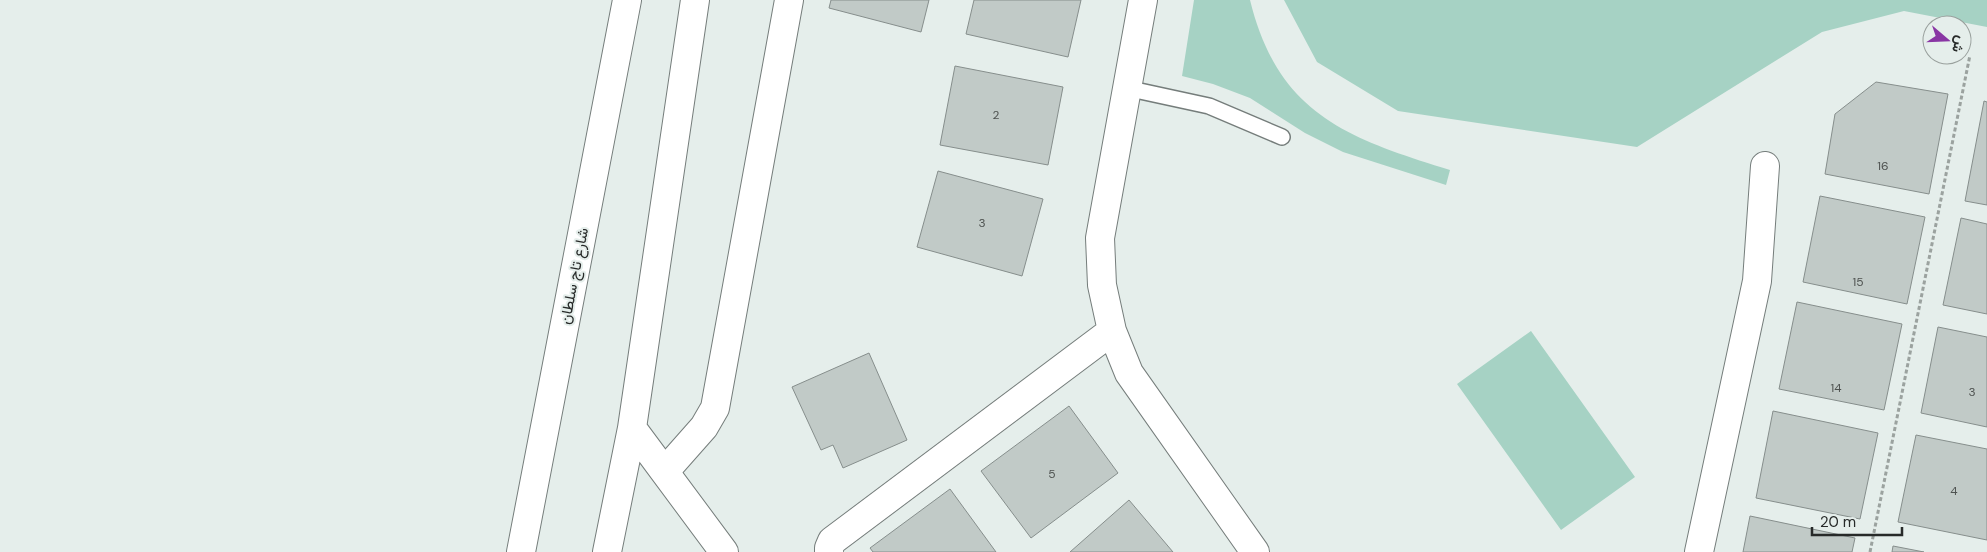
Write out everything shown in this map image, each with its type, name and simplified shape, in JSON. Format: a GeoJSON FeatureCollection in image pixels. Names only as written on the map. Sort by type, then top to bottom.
{"type":"FeatureCollection","features":[{"type":"Feature","properties":{"kind":"street","name":"شارع تاج سلطان"},"geometry":{"type":"LineString","coordinates":[[521,552],[628,0]]}},
{"type":"Feature","properties":{"kind":"street"},"geometry":{"type":"LineString","coordinates":[[606,552],[632,428],[695,0]]}},
{"type":"Feature","properties":{"kind":"street"},"geometry":{"type":"LineString","coordinates":[[666,470],[704,427],[715,408],[789,0]]}},
{"type":"Feature","properties":{"kind":"street"},"geometry":{"type":"LineString","coordinates":[[1143,0],[1100,238],[1102,285],[1112,331],[1129,373],[1255,552]]}},
{"type":"Feature","properties":{"kind":"street"},"geometry":{"type":"LineString","coordinates":[[1699,552],[1758,281],[1765,166]]}},
{"type":"Feature","properties":{"kind":"street"},"geometry":{"type":"LineString","coordinates":[[829,552],[828,548],[832,541],[1112,331]]}},
{"type":"Feature","properties":{"kind":"street"},"geometry":{"type":"LineString","coordinates":[[632,428],[666,470],[724,552]]}},
{"type":"Feature","properties":{"kind":"lane"},"geometry":{"type":"LineString","coordinates":[[1126,88],[1209,106],[1282,137]]}},
{"type":"Feature","properties":{"kind":"path"},"geometry":{"type":"LineString","coordinates":[[1870,552],[1968,65]]}},
{"type":"Feature","properties":{"kind":"green space"},"geometry":{"type":"Polygon","coordinates":[[[1194,0],[1250,0],[1262,39],[1279,70],[1298,95],[1322,116],[1349,132],[1379,146],[1450,170],[1446,185],[1343,152],[1305,133],[1250,98],[1213,84],[1182,76],[1194,0]]]}},
{"type":"Feature","properties":{"kind":"green space"},"geometry":{"type":"Polygon","coordinates":[[[1284,0],[1987,0],[1987,27],[1972,24],[1972,15],[1925,15],[1904,11],[1822,32],[1637,147],[1398,111],[1317,62],[1284,0]]]}},
{"type":"Feature","properties":{"kind":"green space"},"geometry":{"type":"Polygon","coordinates":[[[1531,331],[1635,477],[1561,530],[1457,384],[1531,331]]]}},
{"type":"Feature","properties":{"kind":"building"},"geometry":{"type":"Polygon","coordinates":[[[831,0],[929,0],[921,32],[829,8],[831,0]]]}},
{"type":"Feature","properties":{"kind":"building"},"geometry":{"type":"Polygon","coordinates":[[[974,0],[1081,0],[1068,57],[966,34],[974,0]]]}},
{"type":"Feature","properties":{"kind":"building"},"geometry":{"type":"Polygon","coordinates":[[[955,66],[1063,87],[1048,165],[940,145],[955,66]]]}},
{"type":"Feature","properties":{"kind":"building"},"geometry":{"type":"Polygon","coordinates":[[[1876,82],[1948,94],[1929,194],[1825,174],[1835,114],[1876,82]]]}},
{"type":"Feature","properties":{"kind":"building"},"geometry":{"type":"Polygon","coordinates":[[[1984,101],[1987,102],[1987,205],[1965,201],[1984,101]]]}},
{"type":"Feature","properties":{"kind":"building"},"geometry":{"type":"Polygon","coordinates":[[[938,171],[1043,199],[1022,276],[917,247],[938,171]]]}},
{"type":"Feature","properties":{"kind":"building"},"geometry":{"type":"Polygon","coordinates":[[[1820,196],[1925,217],[1907,304],[1803,282],[1820,196]]]}},
{"type":"Feature","properties":{"kind":"building"},"geometry":{"type":"Polygon","coordinates":[[[1961,218],[1987,224],[1987,314],[1943,305],[1961,218]]]}},
{"type":"Feature","properties":{"kind":"building"},"geometry":{"type":"Polygon","coordinates":[[[1797,302],[1902,324],[1884,410],[1779,389],[1797,302]]]}},
{"type":"Feature","properties":{"kind":"building"},"geometry":{"type":"Polygon","coordinates":[[[1938,327],[1987,337],[1987,427],[1921,413],[1938,327]]]}},
{"type":"Feature","properties":{"kind":"building"},"geometry":{"type":"Polygon","coordinates":[[[869,353],[907,440],[843,468],[833,445],[821,450],[792,387],[869,353]]]}},
{"type":"Feature","properties":{"kind":"building"},"geometry":{"type":"Polygon","coordinates":[[[1069,406],[1118,473],[1031,538],[981,471],[1069,406]]]}},
{"type":"Feature","properties":{"kind":"building"},"geometry":{"type":"Polygon","coordinates":[[[1773,411],[1878,433],[1860,519],[1756,498],[1773,411]]]}},
{"type":"Feature","properties":{"kind":"building"},"geometry":{"type":"Polygon","coordinates":[[[1916,435],[1987,449],[1987,540],[1898,522],[1916,435]]]}},
{"type":"Feature","properties":{"kind":"building"},"geometry":{"type":"Polygon","coordinates":[[[950,489],[996,552],[873,552],[870,548],[950,489]]]}},
{"type":"Feature","properties":{"kind":"building"},"geometry":{"type":"Polygon","coordinates":[[[1129,500],[1173,552],[1070,552],[1129,500]]]}},
{"type":"Feature","properties":{"kind":"building"},"geometry":{"type":"Polygon","coordinates":[[[1750,516],[1855,538],[1852,552],[1743,552],[1750,516]]]}},
{"type":"Feature","properties":{"kind":"building"},"geometry":{"type":"Polygon","coordinates":[[[1893,546],[1924,552],[1892,552],[1893,546]]]}}]}
